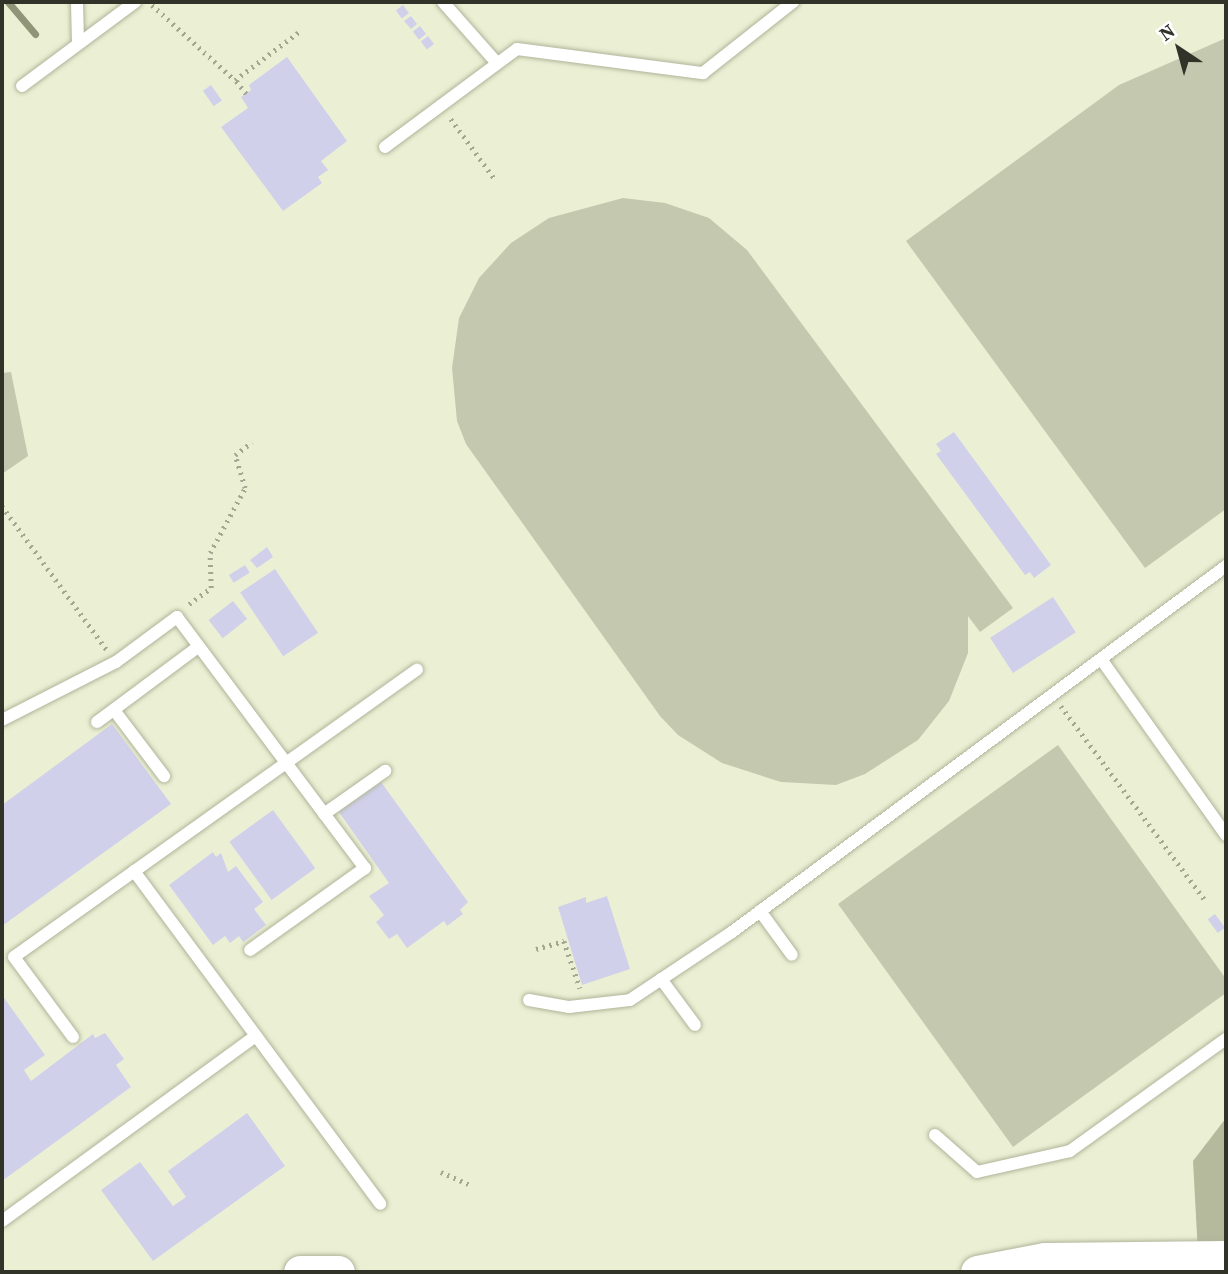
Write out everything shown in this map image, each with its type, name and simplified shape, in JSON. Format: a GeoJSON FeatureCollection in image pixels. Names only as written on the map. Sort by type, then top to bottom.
{"type":"FeatureCollection","features":[{"type":"Feature","properties":{"kind":"street"},"geometry":{"type":"LineString","coordinates":[[977,1272],[1045,1259],[1226,1257]]}},
{"type":"Feature","properties":{"kind":"street"},"geometry":{"type":"LineString","coordinates":[[300,1272],[338,1272]]}},
{"type":"Feature","properties":{"kind":"lane"},"geometry":{"type":"LineString","coordinates":[[77,2],[78,43]]}},
{"type":"Feature","properties":{"kind":"lane"},"geometry":{"type":"LineString","coordinates":[[22,86],[135,2]]}},
{"type":"Feature","properties":{"kind":"lane"},"geometry":{"type":"LineString","coordinates":[[443,2],[497,63]]}},
{"type":"Feature","properties":{"kind":"lane"},"geometry":{"type":"LineString","coordinates":[[385,148],[517,49],[703,73],[793,2]]}},
{"type":"Feature","properties":{"kind":"lane"},"geometry":{"type":"LineString","coordinates":[[529,1000],[585,1006],[631,1000],[760,911],[1226,566]]}},
{"type":"Feature","properties":{"kind":"lane"},"geometry":{"type":"LineString","coordinates":[[2,720],[116,662],[177,617],[365,869],[250,950]]}},
{"type":"Feature","properties":{"kind":"lane"},"geometry":{"type":"LineString","coordinates":[[97,722],[198,648]]}},
{"type":"Feature","properties":{"kind":"lane"},"geometry":{"type":"LineString","coordinates":[[1101,659],[1226,835]]}},
{"type":"Feature","properties":{"kind":"lane"},"geometry":{"type":"LineString","coordinates":[[73,1037],[14,957],[285,761],[417,670]]}},
{"type":"Feature","properties":{"kind":"lane"},"geometry":{"type":"LineString","coordinates":[[114,710],[164,776]]}},
{"type":"Feature","properties":{"kind":"lane"},"geometry":{"type":"LineString","coordinates":[[324,814],[385,771]]}},
{"type":"Feature","properties":{"kind":"lane"},"geometry":{"type":"LineString","coordinates":[[134,871],[380,1204]]}},
{"type":"Feature","properties":{"kind":"lane"},"geometry":{"type":"LineString","coordinates":[[760,911],[792,955]]}},
{"type":"Feature","properties":{"kind":"lane"},"geometry":{"type":"LineString","coordinates":[[661,979],[695,1025]]}},
{"type":"Feature","properties":{"kind":"lane"},"geometry":{"type":"LineString","coordinates":[[2,1221],[256,1036]]}},
{"type":"Feature","properties":{"kind":"lane"},"geometry":{"type":"LineString","coordinates":[[934,1135],[977,1172],[1070,1151],[1226,1039]]}},
{"type":"Feature","properties":{"kind":"path"},"geometry":{"type":"LineString","coordinates":[[149,2],[246,93]]}},
{"type":"Feature","properties":{"kind":"path"},"geometry":{"type":"LineString","coordinates":[[235,80],[300,31]]}},
{"type":"Feature","properties":{"kind":"path"},"geometry":{"type":"LineString","coordinates":[[441,106],[494,177]]}},
{"type":"Feature","properties":{"kind":"path"},"geometry":{"type":"LineString","coordinates":[[177,617],[211,588],[210,553],[245,488],[235,455],[252,442]]}},
{"type":"Feature","properties":{"kind":"path"},"geometry":{"type":"LineString","coordinates":[[2,506],[116,662]]}},
{"type":"Feature","properties":{"kind":"path"},"geometry":{"type":"LineString","coordinates":[[1053,694],[1205,900]]}},
{"type":"Feature","properties":{"kind":"path"},"geometry":{"type":"LineString","coordinates":[[536,948],[566,941],[585,1006]]}},
{"type":"Feature","properties":{"kind":"path"},"geometry":{"type":"LineString","coordinates":[[441,1172],[472,1186]]}},
{"type":"Feature","properties":{"kind":"green space"},"geometry":{"type":"Polygon","coordinates":[[[1226,38],[1226,509],[1145,568],[906,241],[1119,85],[1226,38]]]}},
{"type":"Feature","properties":{"kind":"green space"},"geometry":{"type":"Polygon","coordinates":[[[623,198],[665,203],[709,218],[747,250],[1013,608],[980,632],[968,616],[968,653],[949,701],[918,740],[865,774],[836,785],[781,782],[722,763],[678,735],[660,716],[466,444],[457,421],[452,368],[459,318],[479,278],[511,243],[549,218],[623,198]]]}},
{"type":"Feature","properties":{"kind":"green space"},"geometry":{"type":"Polygon","coordinates":[[[11,372],[28,456],[2,474],[2,373],[11,372]]]}},
{"type":"Feature","properties":{"kind":"green space"},"geometry":{"type":"Polygon","coordinates":[[[1058,745],[1226,979],[1226,993],[1013,1147],[838,904],[1058,745]]]}},
{"type":"Feature","properties":{"kind":"green space"},"geometry":{"type":"Polygon","coordinates":[[[1226,1118],[1226,1272],[1199,1272],[1193,1161],[1226,1118]]]}},
{"type":"Feature","properties":{"kind":"building"},"geometry":{"type":"Polygon","coordinates":[[[403,5],[409,13],[402,18],[396,10],[403,5]]]}},
{"type":"Feature","properties":{"kind":"building"},"geometry":{"type":"Polygon","coordinates":[[[411,16],[417,24],[411,29],[404,21],[411,16]]]}},
{"type":"Feature","properties":{"kind":"building"},"geometry":{"type":"Polygon","coordinates":[[[420,26],[426,34],[419,39],[413,31],[420,26]]]}},
{"type":"Feature","properties":{"kind":"building"},"geometry":{"type":"Polygon","coordinates":[[[428,36],[434,44],[427,49],[421,41],[428,36]]]}},
{"type":"Feature","properties":{"kind":"building"},"geometry":{"type":"Polygon","coordinates":[[[287,57],[347,141],[321,161],[328,170],[318,177],[322,183],[283,211],[221,127],[248,108],[241,97],[251,90],[249,85],[287,57]]]}},
{"type":"Feature","properties":{"kind":"building"},"geometry":{"type":"Polygon","coordinates":[[[211,85],[222,101],[214,106],[203,91],[211,85]]]}},
{"type":"Feature","properties":{"kind":"building"},"geometry":{"type":"Polygon","coordinates":[[[954,432],[1051,565],[1034,578],[1030,572],[1025,575],[936,454],[941,451],[936,444],[954,432]]]}},
{"type":"Feature","properties":{"kind":"building"},"geometry":{"type":"Polygon","coordinates":[[[267,547],[273,557],[257,568],[250,560],[267,547]]]}},
{"type":"Feature","properties":{"kind":"building"},"geometry":{"type":"Polygon","coordinates":[[[245,565],[250,573],[234,583],[229,575],[245,565]]]}},
{"type":"Feature","properties":{"kind":"building"},"geometry":{"type":"Polygon","coordinates":[[[275,569],[318,633],[283,656],[240,592],[275,569]]]}},
{"type":"Feature","properties":{"kind":"building"},"geometry":{"type":"Polygon","coordinates":[[[1053,597],[1076,632],[1013,673],[990,638],[1053,597]]]}},
{"type":"Feature","properties":{"kind":"building"},"geometry":{"type":"Polygon","coordinates":[[[233,601],[247,619],[223,638],[209,620],[233,601]]]}},
{"type":"Feature","properties":{"kind":"building"},"geometry":{"type":"Polygon","coordinates":[[[112,724],[171,804],[2,926],[2,805],[112,724]]]}},
{"type":"Feature","properties":{"kind":"building"},"geometry":{"type":"Polygon","coordinates":[[[381,782],[468,902],[460,910],[463,914],[447,926],[444,921],[407,948],[397,934],[389,939],[376,922],[384,915],[369,896],[389,883],[339,812],[381,782]]]}},
{"type":"Feature","properties":{"kind":"building"},"geometry":{"type":"Polygon","coordinates":[[[273,810],[315,868],[272,900],[229,842],[273,810]]]}},
{"type":"Feature","properties":{"kind":"building"},"geometry":{"type":"Polygon","coordinates":[[[213,852],[216,857],[221,853],[228,872],[236,866],[263,902],[254,909],[266,925],[243,942],[239,936],[230,943],[225,936],[213,945],[169,885],[213,852]]]}},
{"type":"Feature","properties":{"kind":"building"},"geometry":{"type":"Polygon","coordinates":[[[607,896],[630,969],[582,985],[558,907],[586,897],[586,903],[607,896]]]}},
{"type":"Feature","properties":{"kind":"building"},"geometry":{"type":"Polygon","coordinates":[[[1215,914],[1225,928],[1218,933],[1208,919],[1215,914]]]}},
{"type":"Feature","properties":{"kind":"building"},"geometry":{"type":"Polygon","coordinates":[[[2,995],[45,1055],[24,1070],[31,1081],[93,1034],[95,1038],[105,1033],[124,1059],[116,1065],[131,1087],[2,1181],[2,995]]]}},
{"type":"Feature","properties":{"kind":"building"},"geometry":{"type":"Polygon","coordinates":[[[247,1113],[285,1166],[153,1261],[101,1190],[140,1162],[173,1206],[186,1197],[168,1171],[247,1113]]]}},
{"type":"Feature","properties":{"kind":"waterway"},"geometry":{"type":"LineString","coordinates":[[8,2],[35,34]]}}]}
